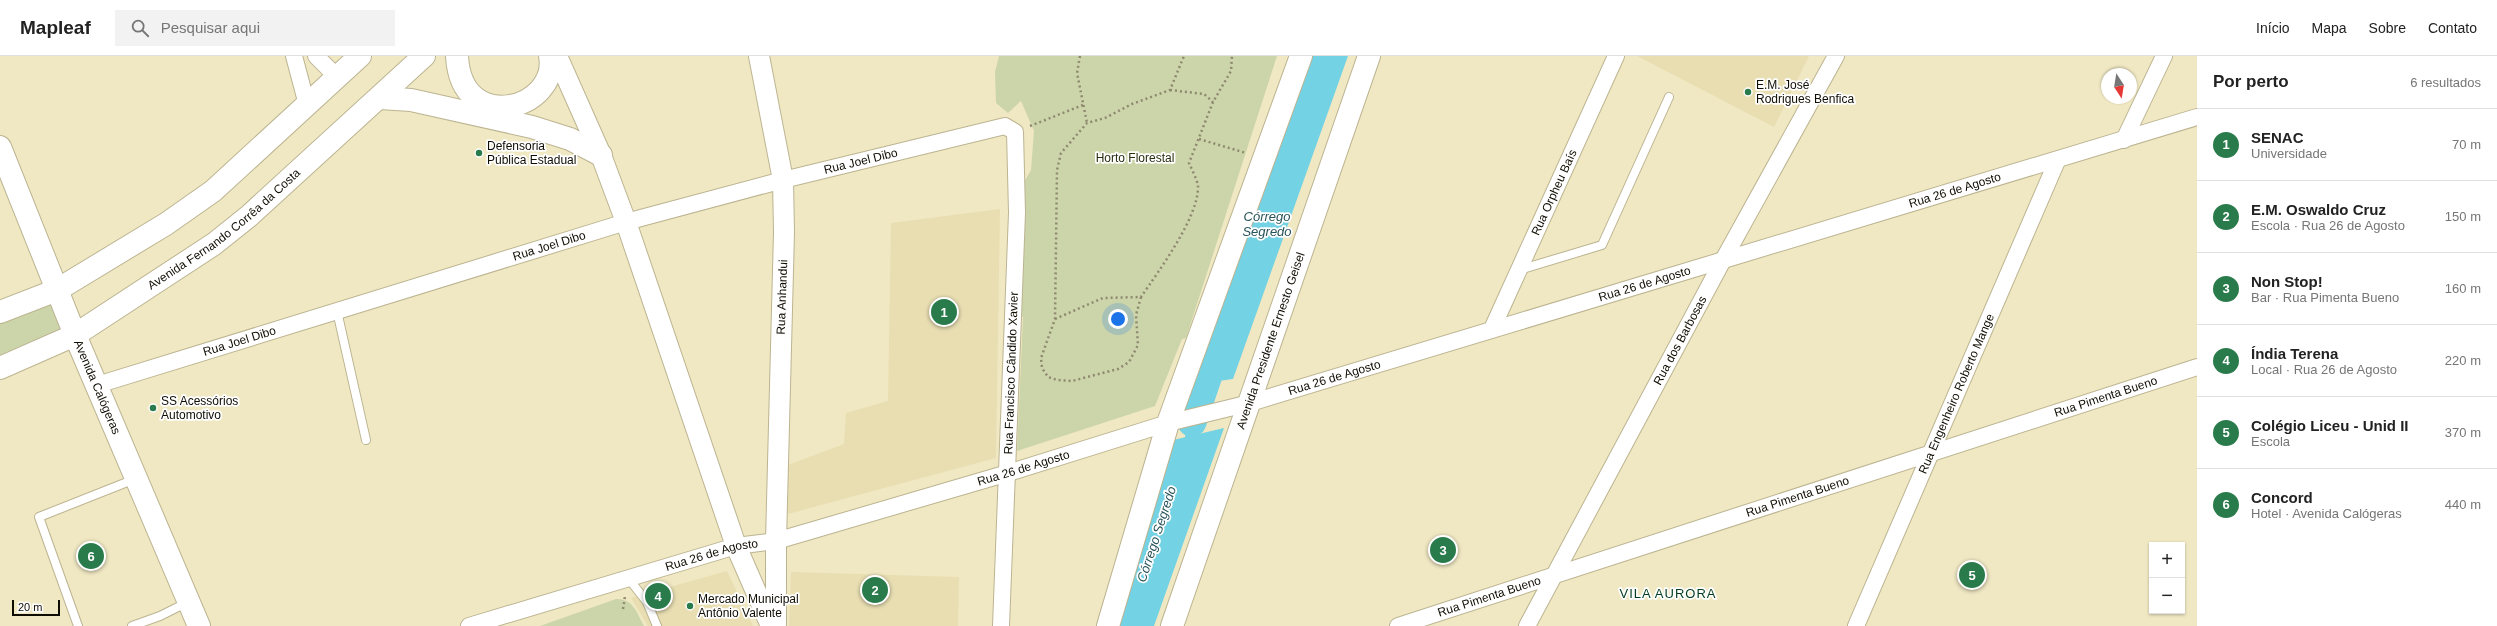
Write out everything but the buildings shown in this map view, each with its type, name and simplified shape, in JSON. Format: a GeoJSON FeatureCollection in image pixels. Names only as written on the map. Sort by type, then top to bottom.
{"type":"FeatureCollection","features":[{"type":"Feature","properties":{"kind":"main road","name":"Avenida Fernando Corrêa da Costa"},"geometry":{"type":"LineString","coordinates":[[0,368],[75,335],[214,244],[249,216],[380,98],[424,56]]}},
{"type":"Feature","properties":{"kind":"main road"},"geometry":{"type":"LineString","coordinates":[[457,56],[463,84],[474,98],[489,107],[504,108],[535,95],[550,71],[550,56]]}},
{"type":"Feature","properties":{"kind":"main road"},"geometry":{"type":"LineString","coordinates":[[1108,626],[1174,422],[1263,158],[1301,56]]}},
{"type":"Feature","properties":{"kind":"main road","name":"Avenida Presidente Ernesto Geisel"},"geometry":{"type":"LineString","coordinates":[[1172,626],[1369,56]]}},
{"type":"Feature","properties":{"kind":"main road"},"geometry":{"type":"LineString","coordinates":[[0,312],[57,290],[166,224],[213,191],[307,105],[349,64]]}},
{"type":"Feature","properties":{"kind":"main road"},"geometry":{"type":"LineString","coordinates":[[380,98],[411,100],[532,127],[570,139],[601,155]]}},
{"type":"Feature","properties":{"kind":"main road","name":"Avenida Calógeras"},"geometry":{"type":"LineString","coordinates":[[0,147],[75,335],[199,626]]}},
{"type":"Feature","properties":{"kind":"street"},"geometry":{"type":"LineString","coordinates":[[294,56],[307,105]]}},
{"type":"Feature","properties":{"kind":"street"},"geometry":{"type":"LineString","coordinates":[[316,56],[349,64]]}},
{"type":"Feature","properties":{"kind":"street"},"geometry":{"type":"LineString","coordinates":[[557,56],[601,155],[626,222],[736,546],[772,626]]}},
{"type":"Feature","properties":{"kind":"street","name":"Rua Anhandui"},"geometry":{"type":"LineString","coordinates":[[759,56],[783,180],[784,232],[776,541],[776,626]]}},
{"type":"Feature","properties":{"kind":"street","name":"Rua Orpheu Baís"},"geometry":{"type":"LineString","coordinates":[[1492,329],[1616,56]]}},
{"type":"Feature","properties":{"kind":"street","name":"Rua dos Barbosas"},"geometry":{"type":"LineString","coordinates":[[1528,626],[1722,262],[1836,56]]}},
{"type":"Feature","properties":{"kind":"street"},"geometry":{"type":"LineString","coordinates":[[2124,140],[2164,56]]}},
{"type":"Feature","properties":{"kind":"street","name":"Rua 26 de Agosto"},"geometry":{"type":"LineString","coordinates":[[469,626],[736,546],[776,541],[1008,473],[1174,422],[1250,403],[1492,329],[1722,262],[2057,161],[2197,117]]}},
{"type":"Feature","properties":{"kind":"street","name":"Rua Joel Dibo"},"geometry":{"type":"LineString","coordinates":[[97,385],[626,222],[783,180],[1010,129]]}},
{"type":"Feature","properties":{"kind":"street","name":"Rua Francisco Cândido Xavier"},"geometry":{"type":"LineString","coordinates":[[1001,626],[1017,213],[1010,129]]}},
{"type":"Feature","properties":{"kind":"street","name":"Rua Engenheiro Roberto Mange"},"geometry":{"type":"LineString","coordinates":[[1856,626],[2057,161]]}},
{"type":"Feature","properties":{"kind":"street","name":"Rua Pimenta Bueno"},"geometry":{"type":"LineString","coordinates":[[1398,626],[1554,577],[1932,452],[2197,367]]}},
{"type":"Feature","properties":{"kind":"lane"},"geometry":{"type":"LineString","coordinates":[[1518,270],[1602,245],[1669,97]]}},
{"type":"Feature","properties":{"kind":"lane"},"geometry":{"type":"LineString","coordinates":[[337,311],[366,440]]}},
{"type":"Feature","properties":{"kind":"lane"},"geometry":{"type":"LineString","coordinates":[[78,626],[39,517],[137,478]]}},
{"type":"Feature","properties":{"kind":"lane"},"geometry":{"type":"LineString","coordinates":[[628,578],[647,602],[657,626]]}},
{"type":"Feature","properties":{"kind":"lane"},"geometry":{"type":"LineString","coordinates":[[132,626],[160,616],[189,601]]}},
{"type":"Feature","properties":{"kind":"path"},"geometry":{"type":"LineString","coordinates":[[1080,56],[1077,73],[1087,123]]}},
{"type":"Feature","properties":{"kind":"path"},"geometry":{"type":"LineString","coordinates":[[1170,90],[1184,56]]}},
{"type":"Feature","properties":{"kind":"path"},"geometry":{"type":"LineString","coordinates":[[1214,102],[1204,94],[1170,90],[1132,104],[1105,118],[1087,123],[1061,152],[1057,170],[1054,318],[1040,358],[1042,368],[1048,377],[1057,380],[1072,381],[1118,369],[1128,362],[1138,345],[1136,315],[1141,297],[1168,260],[1191,217],[1198,186],[1189,163],[1214,102],[1231,71],[1232,56]]}},
{"type":"Feature","properties":{"kind":"path"},"geometry":{"type":"LineString","coordinates":[[1010,129],[1083,105]]}},
{"type":"Feature","properties":{"kind":"path"},"geometry":{"type":"LineString","coordinates":[[1199,138],[1263,158]]}},
{"type":"Feature","properties":{"kind":"path"},"geometry":{"type":"LineString","coordinates":[[1054,318],[1103,298],[1141,297]]}},
{"type":"Feature","properties":{"kind":"shaded area","name":"E.M. José Rodrigues Benfica"},"geometry":{"type":"Polygon","coordinates":[[[1637,56],[1809,56],[1774,127],[1637,56]]]}},
{"type":"Feature","properties":{"kind":"shaded area"},"geometry":{"type":"Polygon","coordinates":[[[1000,209],[996,458],[784,515],[785,466],[844,444],[846,413],[888,401],[891,223],[1000,209]]]}},
{"type":"Feature","properties":{"kind":"shaded area","name":"Mercado Municipal Antônio Valente"},"geometry":{"type":"Polygon","coordinates":[[[727,571],[753,626],[648,626],[631,598],[727,571]]]}},
{"type":"Feature","properties":{"kind":"shaded area"},"geometry":{"type":"Polygon","coordinates":[[[791,572],[959,577],[958,626],[789,626],[791,572]]]}},
{"type":"Feature","properties":{"kind":"green space","name":"Horto Florestal"},"geometry":{"type":"Polygon","coordinates":[[[999,56],[1277,56],[1186,338],[1182,339],[1155,406],[1017,451],[1023,317],[1015,308],[1016,268],[1024,245],[1022,210],[1024,182],[1031,170],[1034,131],[1021,101],[1008,113],[996,103],[995,72],[999,56]]]}},
{"type":"Feature","properties":{"kind":"green space"},"geometry":{"type":"Polygon","coordinates":[[[57,290],[75,335],[0,368],[0,312],[57,290]]]}},
{"type":"Feature","properties":{"kind":"green space"},"geometry":{"type":"Polygon","coordinates":[[[616,599],[627,601],[634,607],[644,626],[540,626],[616,599]]]}},
{"type":"Feature","properties":{"kind":"water","name":"Córrego Segredo"},"geometry":{"type":"Polygon","coordinates":[[[1306,56],[1348,56],[1233,379],[1197,384],[1211,329],[1306,56]]]}},
{"type":"Feature","properties":{"kind":"water","name":"Córrego Segredo"},"geometry":{"type":"Polygon","coordinates":[[[1224,428],[1154,626],[1115,626],[1169,441],[1224,428]]]}},
{"type":"Feature","properties":{"kind":"waterway","name":"Córrego Segredo"},"geometry":{"type":"LineString","coordinates":[[1192,422],[1218,346]]}},
{"type":"Feature","properties":{"kind":"waterway","name":"Córrego Segredo"},"geometry":{"type":"LineString","coordinates":[[1186,442],[1192,422]]}},
{"type":"Feature","properties":{"kind":"place","name":"E.M. José Rodrigues Benfica"},"geometry":{"type":"Point","coordinates":[1748,92]}},
{"type":"Feature","properties":{"kind":"place","name":"Defensoria Pública Estadual"},"geometry":{"type":"Point","coordinates":[479,153]}},
{"type":"Feature","properties":{"kind":"place","name":"SENAC"},"geometry":{"type":"Point","coordinates":[944,312]}},
{"type":"Feature","properties":{"kind":"place","name":"SS Acessórios Automotivo"},"geometry":{"type":"Point","coordinates":[153,408]}},
{"type":"Feature","properties":{"kind":"place","name":"Non Stop!"},"geometry":{"type":"Point","coordinates":[1443,550]}},
{"type":"Feature","properties":{"kind":"place","name":"Concord"},"geometry":{"type":"Point","coordinates":[91,556]}},
{"type":"Feature","properties":{"kind":"place","name":"Colégio Liceu - Unid II"},"geometry":{"type":"Point","coordinates":[1972,575]}},
{"type":"Feature","properties":{"kind":"place","name":"E.M. Oswaldo Cruz"},"geometry":{"type":"Point","coordinates":[875,590]}},
{"type":"Feature","properties":{"kind":"place","name":"Índia Terena"},"geometry":{"type":"Point","coordinates":[658,596]}},
{"type":"Feature","properties":{"kind":"place","name":"Mercado Municipal Antônio Valente"},"geometry":{"type":"Point","coordinates":[690,606]}},
{"type":"Feature","properties":{"kind":"district","name":"VILA AURORA"},"geometry":{"type":"Point","coordinates":[1668,593]}}]}
